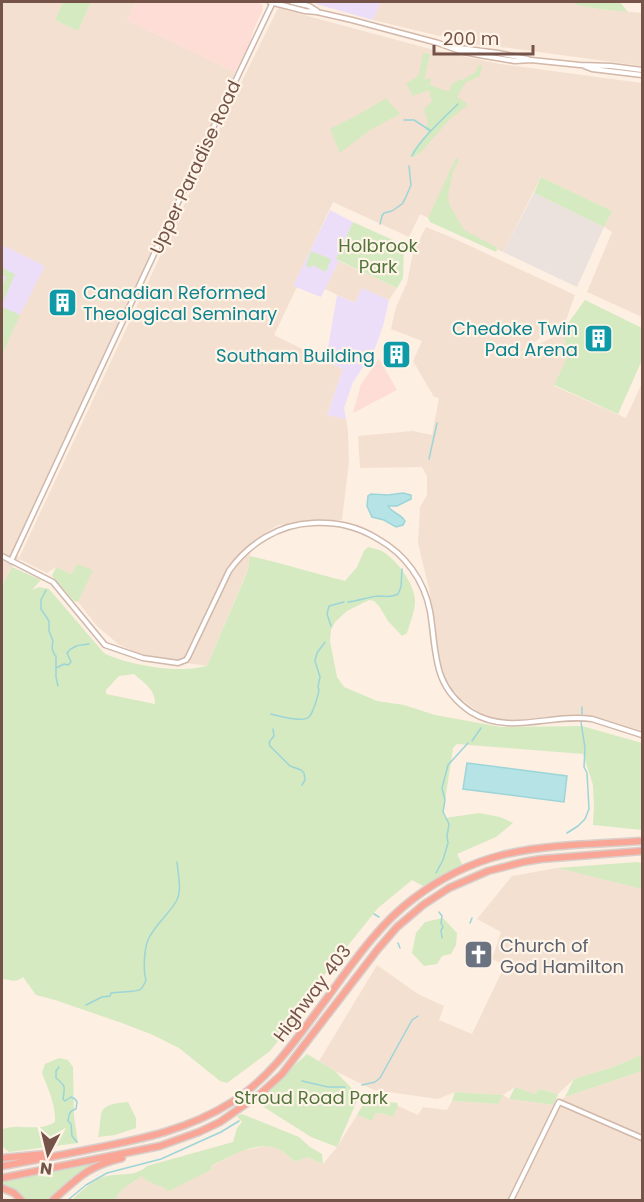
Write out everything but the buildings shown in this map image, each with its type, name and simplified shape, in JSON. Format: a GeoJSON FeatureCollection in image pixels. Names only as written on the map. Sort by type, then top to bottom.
{"type":"FeatureCollection","features":[{"type":"Feature","properties":{"kind":"highway","name":"Highway 403"},"geometry":{"type":"LineString","coordinates":[[2,1166],[161,1134],[201,1119],[233,1101],[264,1076],[284,1054],[363,950],[386,925],[413,899],[443,879],[470,866],[531,849],[642,841]]}},
{"type":"Feature","properties":{"kind":"highway","name":"Highway 403"},"geometry":{"type":"LineString","coordinates":[[2,1178],[160,1146],[220,1122],[282,1074],[397,927],[436,896],[478,875],[507,865],[541,859],[642,852]]}},
{"type":"Feature","properties":{"kind":"highway"},"geometry":{"type":"LineString","coordinates":[[53,1200],[93,1167],[160,1146]]}},
{"type":"Feature","properties":{"kind":"highway"},"geometry":{"type":"LineString","coordinates":[[2,1158],[46,1154],[54,1156]]}},
{"type":"Feature","properties":{"kind":"highway"},"geometry":{"type":"LineString","coordinates":[[2,1188],[14,1193],[21,1200]]}},
{"type":"Feature","properties":{"kind":"street"},"geometry":{"type":"LineString","coordinates":[[272,2],[450,47],[498,52],[531,60],[642,70]]}},
{"type":"Feature","properties":{"kind":"street","name":"Upper Paradise Road"},"geometry":{"type":"LineString","coordinates":[[11,561],[272,2]]}},
{"type":"Feature","properties":{"kind":"street"},"geometry":{"type":"LineString","coordinates":[[292,2],[309,6],[317,12]]}},
{"type":"Feature","properties":{"kind":"street"},"geometry":{"type":"LineString","coordinates":[[580,65],[592,69],[642,75]]}},
{"type":"Feature","properties":{"kind":"street"},"geometry":{"type":"LineString","coordinates":[[2,556],[57,585],[105,645],[138,656],[178,663],[188,657],[225,577],[246,551],[270,535],[297,525],[324,522],[348,525],[386,543],[404,559],[418,578],[429,609],[436,662],[440,675],[453,695],[471,712],[491,720],[513,724],[565,718],[592,719],[642,735]]}},
{"type":"Feature","properties":{"kind":"street"},"geometry":{"type":"LineString","coordinates":[[511,1200],[559,1102],[642,1138]]}},
{"type":"Feature","properties":{"kind":"shaded area"},"geometry":{"type":"Polygon","coordinates":[[[2,2],[63,2],[55,20],[78,31],[91,2],[136,2],[127,20],[235,72],[14,549],[19,558],[278,8],[438,51],[500,64],[642,83],[642,317],[587,292],[612,232],[604,227],[612,211],[541,177],[503,252],[420,214],[409,237],[333,202],[294,285],[297,287],[274,335],[343,369],[327,415],[346,419],[348,431],[349,461],[342,520],[278,525],[252,542],[248,569],[207,666],[145,657],[118,644],[97,626],[78,602],[92,569],[72,574],[56,567],[47,573],[19,559],[2,586],[2,2]]]}},
{"type":"Feature","properties":{"kind":"shaded area"},"geometry":{"type":"Polygon","coordinates":[[[136,2],[254,2],[262,4],[263,9],[249,45],[235,72],[127,20],[136,2]]]}},
{"type":"Feature","properties":{"kind":"shaded area"},"geometry":{"type":"Polygon","coordinates":[[[317,2],[381,2],[373,20],[316,4],[317,2]]]}},
{"type":"Feature","properties":{"kind":"shaded area"},"geometry":{"type":"Polygon","coordinates":[[[381,2],[574,2],[576,5],[599,9],[642,13],[642,66],[477,45],[373,20],[381,2]]]}},
{"type":"Feature","properties":{"kind":"shaded area"},"geometry":{"type":"Polygon","coordinates":[[[534,193],[604,227],[577,287],[503,252],[534,193]]]}},
{"type":"Feature","properties":{"kind":"shaded area"},"geometry":{"type":"Polygon","coordinates":[[[330,210],[353,222],[336,259],[339,261],[321,297],[293,286],[330,210]]]}},
{"type":"Feature","properties":{"kind":"shaded area"},"geometry":{"type":"Polygon","coordinates":[[[426,227],[575,295],[566,320],[516,356],[561,333],[570,352],[554,386],[626,418],[642,383],[642,732],[585,715],[511,721],[495,719],[481,714],[460,698],[444,675],[440,663],[429,589],[418,543],[420,507],[427,495],[427,476],[422,467],[360,468],[358,436],[412,431],[432,435],[439,398],[434,397],[413,361],[422,341],[391,329],[396,307],[407,283],[413,253],[426,227]]]}},
{"type":"Feature","properties":{"kind":"shaded area"},"geometry":{"type":"Polygon","coordinates":[[[2,245],[45,266],[20,315],[2,307],[2,245]]]}},
{"type":"Feature","properties":{"kind":"shaded area"},"geometry":{"type":"Polygon","coordinates":[[[339,261],[397,288],[389,300],[362,288],[355,303],[325,289],[339,261]]]}},
{"type":"Feature","properties":{"kind":"shaded area"},"geometry":{"type":"Polygon","coordinates":[[[362,288],[389,300],[374,351],[353,382],[344,408],[346,419],[327,415],[343,369],[326,360],[337,295],[355,303],[362,288]]]}},
{"type":"Feature","properties":{"kind":"shaded area"},"geometry":{"type":"Polygon","coordinates":[[[379,359],[397,390],[353,413],[361,384],[379,359]]]}},
{"type":"Feature","properties":{"kind":"shaded area"},"geometry":{"type":"Polygon","coordinates":[[[557,868],[642,889],[642,1055],[574,1079],[558,1094],[539,1089],[535,1094],[515,1087],[503,1095],[509,1099],[554,1105],[565,1097],[642,1071],[642,1200],[115,1200],[121,1189],[141,1176],[167,1189],[241,1151],[266,1146],[278,1148],[295,1162],[307,1157],[323,1164],[337,1147],[357,1115],[372,1121],[376,1113],[393,1117],[398,1106],[418,1115],[423,1107],[447,1110],[452,1101],[498,1104],[502,1095],[455,1092],[438,1099],[374,1090],[319,1061],[377,965],[418,994],[444,1006],[439,1020],[472,1034],[505,965],[492,959],[501,932],[477,919],[512,876],[557,868]]]}},
{"type":"Feature","properties":{"kind":"green space"},"geometry":{"type":"Polygon","coordinates":[[[63,2],[91,2],[78,31],[55,20],[63,2]]]}},
{"type":"Feature","properties":{"kind":"green space"},"geometry":{"type":"Polygon","coordinates":[[[574,2],[620,2],[628,12],[576,5],[574,2]]]}},
{"type":"Feature","properties":{"kind":"green space"},"geometry":{"type":"Polygon","coordinates":[[[423,53],[430,54],[424,80],[429,78],[430,85],[446,91],[450,90],[451,85],[460,79],[476,72],[478,65],[482,66],[480,76],[466,82],[457,97],[467,103],[467,106],[450,119],[421,152],[413,157],[410,156],[413,150],[428,132],[425,129],[428,123],[424,109],[432,101],[429,90],[413,96],[406,84],[419,75],[423,53]]]}},
{"type":"Feature","properties":{"kind":"green space"},"geometry":{"type":"Polygon","coordinates":[[[386,98],[400,114],[370,130],[340,153],[330,129],[386,98]]]}},
{"type":"Feature","properties":{"kind":"green space"},"geometry":{"type":"Polygon","coordinates":[[[456,158],[458,163],[453,171],[448,195],[449,204],[464,230],[496,247],[496,252],[430,222],[428,218],[456,158]]]}},
{"type":"Feature","properties":{"kind":"green space"},"geometry":{"type":"Polygon","coordinates":[[[541,177],[612,211],[604,227],[534,193],[541,177]]]}},
{"type":"Feature","properties":{"kind":"green space","name":"Holbrook Park"},"geometry":{"type":"Polygon","coordinates":[[[353,222],[404,245],[403,278],[397,288],[336,259],[353,222]]]}},
{"type":"Feature","properties":{"kind":"green space"},"geometry":{"type":"Polygon","coordinates":[[[311,251],[331,259],[326,272],[312,265],[310,268],[306,266],[311,251]]]}},
{"type":"Feature","properties":{"kind":"green space"},"geometry":{"type":"Polygon","coordinates":[[[2,266],[15,274],[2,305],[2,286],[6,277],[2,274],[2,266]]]}},
{"type":"Feature","properties":{"kind":"green space"},"geometry":{"type":"Polygon","coordinates":[[[585,300],[642,328],[642,360],[618,414],[554,385],[570,352],[561,333],[585,300]]]}},
{"type":"Feature","properties":{"kind":"green space"},"geometry":{"type":"Polygon","coordinates":[[[2,307],[20,315],[2,355],[2,307]]]}},
{"type":"Feature","properties":{"kind":"green space"},"geometry":{"type":"Polygon","coordinates":[[[368,547],[377,549],[393,560],[412,587],[415,605],[407,633],[402,636],[374,601],[369,600],[347,611],[335,622],[331,630],[330,641],[337,677],[344,687],[377,701],[404,705],[435,715],[501,727],[582,726],[642,743],[642,830],[593,825],[593,785],[583,754],[457,744],[453,748],[443,814],[445,818],[479,813],[500,817],[513,823],[496,837],[457,854],[463,866],[425,887],[412,880],[378,908],[321,979],[290,1026],[270,1051],[227,1083],[220,1081],[179,1048],[153,1035],[36,995],[23,977],[15,981],[2,979],[2,586],[12,567],[41,580],[32,590],[39,587],[49,589],[104,653],[143,665],[187,669],[207,666],[248,570],[250,556],[345,581],[357,567],[368,547]],[[134,674],[119,676],[106,690],[106,694],[155,704],[154,695],[134,674]]]}},
{"type":"Feature","properties":{"kind":"green space"},"geometry":{"type":"Polygon","coordinates":[[[77,564],[93,570],[78,602],[74,601],[52,576],[56,567],[72,574],[77,564]]]}},
{"type":"Feature","properties":{"kind":"green space"},"geometry":{"type":"Polygon","coordinates":[[[642,863],[642,889],[557,868],[642,863]]]}},
{"type":"Feature","properties":{"kind":"green space"},"geometry":{"type":"Polygon","coordinates":[[[443,918],[457,933],[456,945],[451,954],[442,956],[437,964],[424,966],[412,953],[416,933],[425,922],[443,918]]]}},
{"type":"Feature","properties":{"kind":"green space","name":"Stroud Road Park"},"geometry":{"type":"Polygon","coordinates":[[[307,1054],[335,1071],[359,1096],[337,1147],[311,1137],[256,1102],[307,1054]]]}},
{"type":"Feature","properties":{"kind":"green space"},"geometry":{"type":"Polygon","coordinates":[[[642,1055],[642,1071],[565,1097],[574,1079],[642,1055]]]}},
{"type":"Feature","properties":{"kind":"green space"},"geometry":{"type":"Polygon","coordinates":[[[59,1058],[68,1060],[73,1067],[74,1116],[78,1143],[9,1152],[2,1146],[2,1129],[43,1127],[55,1122],[53,1103],[42,1073],[45,1064],[59,1058]]]}},
{"type":"Feature","properties":{"kind":"green space"},"geometry":{"type":"Polygon","coordinates":[[[515,1087],[535,1094],[539,1089],[558,1094],[554,1105],[509,1099],[515,1087]]]}},
{"type":"Feature","properties":{"kind":"green space"},"geometry":{"type":"Polygon","coordinates":[[[455,1092],[503,1095],[498,1104],[452,1101],[455,1092]]]}},
{"type":"Feature","properties":{"kind":"green space"},"geometry":{"type":"Polygon","coordinates":[[[366,1099],[397,1103],[398,1106],[393,1117],[376,1113],[372,1121],[357,1115],[366,1099]]]}},
{"type":"Feature","properties":{"kind":"green space"},"geometry":{"type":"Polygon","coordinates":[[[128,1102],[136,1118],[136,1128],[115,1135],[98,1137],[102,1111],[109,1105],[128,1102]]]}},
{"type":"Feature","properties":{"kind":"green space"},"geometry":{"type":"Polygon","coordinates":[[[242,1114],[299,1137],[322,1154],[323,1164],[307,1157],[295,1162],[282,1151],[272,1147],[254,1147],[218,1162],[211,1166],[211,1170],[167,1192],[167,1189],[141,1176],[124,1189],[115,1200],[72,1200],[98,1179],[110,1175],[130,1174],[147,1166],[233,1142],[237,1128],[242,1122],[237,1116],[242,1114]]]}},
{"type":"Feature","properties":{"kind":"green space"},"geometry":{"type":"Polygon","coordinates":[[[92,1164],[50,1200],[24,1200],[17,1193],[2,1186],[2,1182],[92,1164]]]}},
{"type":"Feature","properties":{"kind":"water"},"geometry":{"type":"Polygon","coordinates":[[[403,493],[411,495],[411,499],[397,506],[388,506],[405,521],[403,525],[396,527],[384,520],[372,517],[367,506],[368,496],[403,493]]]}},
{"type":"Feature","properties":{"kind":"water"},"geometry":{"type":"Polygon","coordinates":[[[467,763],[567,776],[564,802],[463,789],[467,763]]]}},
{"type":"Feature","properties":{"kind":"waterway"},"geometry":{"type":"LineString","coordinates":[[412,156],[426,136],[458,104]]}},
{"type":"Feature","properties":{"kind":"waterway"},"geometry":{"type":"LineString","coordinates":[[404,120],[414,120],[431,131]]}},
{"type":"Feature","properties":{"kind":"waterway"},"geometry":{"type":"LineString","coordinates":[[380,224],[384,213],[392,211],[405,199],[411,185],[409,166]]}},
{"type":"Feature","properties":{"kind":"waterway"},"geometry":{"type":"LineString","coordinates":[[429,459],[437,423]]}},
{"type":"Feature","properties":{"kind":"waterway"},"geometry":{"type":"LineString","coordinates":[[348,602],[398,594],[401,587],[402,569]]}},
{"type":"Feature","properties":{"kind":"waterway"},"geometry":{"type":"LineString","coordinates":[[46,590],[41,600],[41,609],[49,621],[56,668]]}},
{"type":"Feature","properties":{"kind":"waterway"},"geometry":{"type":"LineString","coordinates":[[331,626],[327,614],[329,606],[344,602]]}},
{"type":"Feature","properties":{"kind":"waterway"},"geometry":{"type":"LineString","coordinates":[[271,714],[296,719],[309,717],[319,690],[320,677],[315,661],[317,653],[325,642]]}},
{"type":"Feature","properties":{"kind":"waterway"},"geometry":{"type":"LineString","coordinates":[[58,686],[56,668],[71,662],[67,653],[69,650],[89,644]]}},
{"type":"Feature","properties":{"kind":"waterway"},"geometry":{"type":"LineString","coordinates":[[582,707],[582,714]]}},
{"type":"Feature","properties":{"kind":"waterway"},"geometry":{"type":"LineString","coordinates":[[567,833],[585,819],[589,809],[581,722]]}},
{"type":"Feature","properties":{"kind":"waterway"},"geometry":{"type":"LineString","coordinates":[[472,741],[481,728]]}},
{"type":"Feature","properties":{"kind":"waterway"},"geometry":{"type":"LineString","coordinates":[[273,729],[274,736],[270,746],[290,766],[304,773],[305,780],[302,785]]}},
{"type":"Feature","properties":{"kind":"waterway"},"geometry":{"type":"LineString","coordinates":[[436,873],[448,843],[449,824],[443,812],[445,800],[442,788],[448,765],[468,743]]}},
{"type":"Feature","properties":{"kind":"waterway"},"geometry":{"type":"LineString","coordinates":[[86,1005],[102,997],[110,996],[111,993],[141,989],[146,980],[144,959],[147,942],[177,900],[179,891],[177,862]]}},
{"type":"Feature","properties":{"kind":"waterway"},"geometry":{"type":"LineString","coordinates":[[439,912],[442,916],[442,938]]}},
{"type":"Feature","properties":{"kind":"waterway"},"geometry":{"type":"LineString","coordinates":[[374,914],[379,917]]}},
{"type":"Feature","properties":{"kind":"waterway"},"geometry":{"type":"LineString","coordinates":[[470,923],[472,918]]}},
{"type":"Feature","properties":{"kind":"waterway"},"geometry":{"type":"LineString","coordinates":[[398,943],[400,948]]}},
{"type":"Feature","properties":{"kind":"waterway"},"geometry":{"type":"LineString","coordinates":[[362,1085],[375,1082],[380,1078],[412,1020],[418,1016]]}},
{"type":"Feature","properties":{"kind":"waterway"},"geometry":{"type":"LineString","coordinates":[[59,1067],[56,1071],[56,1078],[64,1087],[63,1099],[65,1101],[71,1097],[77,1102],[76,1109],[70,1113],[68,1121],[71,1124],[72,1136],[77,1142]]}},
{"type":"Feature","properties":{"kind":"waterway"},"geometry":{"type":"LineString","coordinates":[[302,1081],[328,1087],[345,1087]]}},
{"type":"Feature","properties":{"kind":"waterway"},"geometry":{"type":"LineString","coordinates":[[68,1200],[86,1185],[107,1173],[161,1159],[221,1132],[239,1121]]}},
{"type":"Feature","properties":{"kind":"place","name":"Canadian Reformed Theological Seminary"},"geometry":{"type":"Point","coordinates":[62,302]}},
{"type":"Feature","properties":{"kind":"place","name":"Chedoke Twin Pad Arena"},"geometry":{"type":"Point","coordinates":[599,338]}},
{"type":"Feature","properties":{"kind":"place","name":"Southam Building"},"geometry":{"type":"Point","coordinates":[396,355]}},
{"type":"Feature","properties":{"kind":"place","name":"Church of God Hamilton"},"geometry":{"type":"Point","coordinates":[479,955]}}]}
